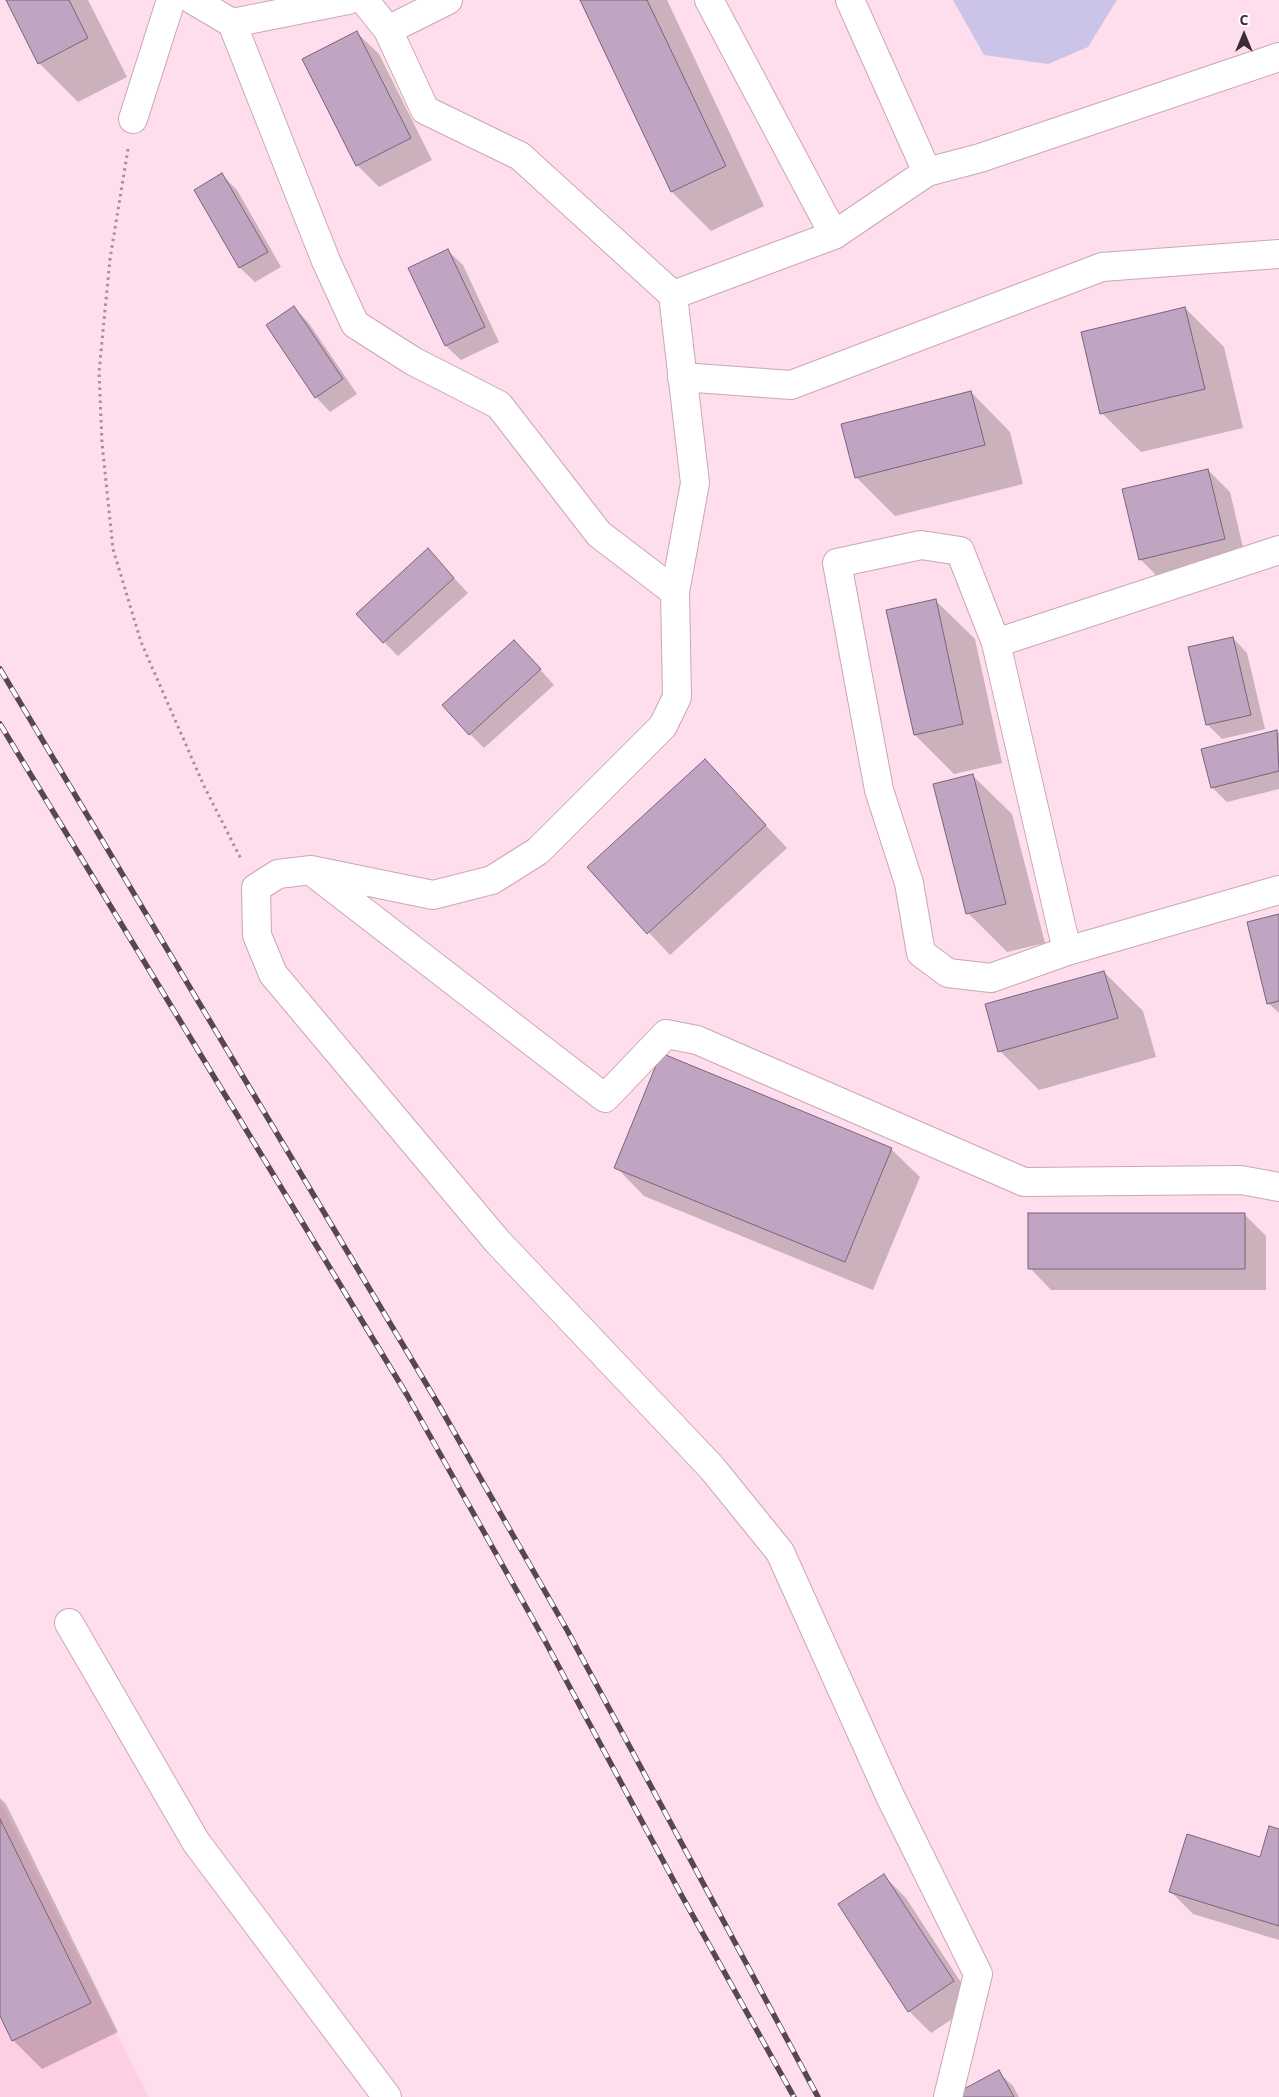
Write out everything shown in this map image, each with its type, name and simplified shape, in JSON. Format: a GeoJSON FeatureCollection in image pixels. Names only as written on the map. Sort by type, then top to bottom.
{"type":"FeatureCollection","features":[{"type":"Feature","properties":{"kind":"lane"},"geometry":{"type":"LineString","coordinates":[[133,119],[171,0]]}},
{"type":"Feature","properties":{"kind":"lane"},"geometry":{"type":"LineString","coordinates":[[193,0],[232,23],[326,261],[355,324],[413,362],[499,405],[600,534],[674,592]]}},
{"type":"Feature","properties":{"kind":"lane"},"geometry":{"type":"LineString","coordinates":[[232,23],[348,0]]}},
{"type":"Feature","properties":{"kind":"lane"},"geometry":{"type":"LineString","coordinates":[[364,0],[388,30],[426,110],[520,156],[672,295],[695,483],[674,592],[677,697],[664,726],[538,851],[492,880],[432,895],[311,870],[278,874],[256,888],[257,935],[273,974],[498,1241],[712,1468],[780,1552],[890,1796],[978,1974],[948,2097]]}},
{"type":"Feature","properties":{"kind":"lane"},"geometry":{"type":"LineString","coordinates":[[388,30],[448,0]]}},
{"type":"Feature","properties":{"kind":"lane"},"geometry":{"type":"LineString","coordinates":[[709,0],[834,235]]}},
{"type":"Feature","properties":{"kind":"lane"},"geometry":{"type":"LineString","coordinates":[[850,0],[927,172]]}},
{"type":"Feature","properties":{"kind":"lane"},"geometry":{"type":"LineString","coordinates":[[672,295],[834,235],[927,172],[980,158],[1279,57]]}},
{"type":"Feature","properties":{"kind":"lane"},"geometry":{"type":"LineString","coordinates":[[682,377],[791,386],[1102,267],[1279,254]]}},
{"type":"Feature","properties":{"kind":"lane"},"geometry":{"type":"LineString","coordinates":[[1067,951],[996,643],[960,551],[921,545],[837,563],[878,790],[909,882],[921,953],[948,973],[991,978],[1067,951],[1279,890]]}},
{"type":"Feature","properties":{"kind":"lane"},"geometry":{"type":"LineString","coordinates":[[996,643],[1279,550]]}},
{"type":"Feature","properties":{"kind":"lane"},"geometry":{"type":"LineString","coordinates":[[311,870],[605,1098],[666,1034],[697,1040],[1024,1182],[1242,1180],[1279,1187]]}},
{"type":"Feature","properties":{"kind":"lane"},"geometry":{"type":"LineString","coordinates":[[69,1623],[196,1842],[387,2097]]}},
{"type":"Feature","properties":{"kind":"path"},"geometry":{"type":"LineString","coordinates":[[133,119],[110,259],[99,372],[102,443],[113,550],[141,642],[204,786],[256,888]]}},
{"type":"Feature","properties":{"kind":"shaded area"},"geometry":{"type":"Polygon","coordinates":[[[953,0],[1117,0],[1088,47],[1048,64],[984,55],[953,0]]]}},
{"type":"Feature","properties":{"kind":"shaded area"},"geometry":{"type":"Polygon","coordinates":[[[0,1801],[149,2097],[0,2097],[0,1801]]]}},
{"type":"Feature","properties":{"kind":"building"},"geometry":{"type":"Polygon","coordinates":[[[6,0],[69,0],[88,38],[38,64],[6,0]]]}},
{"type":"Feature","properties":{"kind":"building"},"geometry":{"type":"Polygon","coordinates":[[[580,0],[647,0],[726,166],[671,192],[580,0]]]}},
{"type":"Feature","properties":{"kind":"building"},"geometry":{"type":"Polygon","coordinates":[[[357,31],[411,138],[356,166],[302,59],[357,31]]]}},
{"type":"Feature","properties":{"kind":"building"},"geometry":{"type":"Polygon","coordinates":[[[222,173],[268,252],[239,268],[194,190],[222,173]]]}},
{"type":"Feature","properties":{"kind":"building"},"geometry":{"type":"Polygon","coordinates":[[[448,249],[485,327],[445,346],[408,268],[448,249]]]}},
{"type":"Feature","properties":{"kind":"building"},"geometry":{"type":"Polygon","coordinates":[[[294,306],[343,379],[315,398],[266,325],[294,306]]]}},
{"type":"Feature","properties":{"kind":"building"},"geometry":{"type":"Polygon","coordinates":[[[1185,307],[1205,389],[1100,414],[1081,332],[1185,307]]]}},
{"type":"Feature","properties":{"kind":"building"},"geometry":{"type":"Polygon","coordinates":[[[971,391],[985,445],[855,478],[841,424],[971,391]]]}},
{"type":"Feature","properties":{"kind":"building"},"geometry":{"type":"Polygon","coordinates":[[[1208,469],[1225,539],[1139,560],[1122,489],[1208,469]]]}},
{"type":"Feature","properties":{"kind":"building"},"geometry":{"type":"Polygon","coordinates":[[[428,548],[454,578],[383,643],[356,614],[428,548]]]}},
{"type":"Feature","properties":{"kind":"building"},"geometry":{"type":"Polygon","coordinates":[[[936,599],[963,724],[914,735],[886,610],[936,599]]]}},
{"type":"Feature","properties":{"kind":"building"},"geometry":{"type":"Polygon","coordinates":[[[1233,637],[1251,715],[1206,725],[1188,647],[1233,637]]]}},
{"type":"Feature","properties":{"kind":"building"},"geometry":{"type":"Polygon","coordinates":[[[514,640],[541,669],[469,735],[442,705],[514,640]]]}},
{"type":"Feature","properties":{"kind":"building"},"geometry":{"type":"Polygon","coordinates":[[[1277,730],[1279,771],[1211,788],[1201,749],[1277,730]]]}},
{"type":"Feature","properties":{"kind":"building"},"geometry":{"type":"Polygon","coordinates":[[[705,759],[766,825],[647,934],[587,867],[705,759]]]}},
{"type":"Feature","properties":{"kind":"building"},"geometry":{"type":"Polygon","coordinates":[[[973,774],[1006,904],[966,914],[933,784],[973,774]]]}},
{"type":"Feature","properties":{"kind":"building"},"geometry":{"type":"Polygon","coordinates":[[[1279,914],[1279,1001],[1267,1004],[1247,922],[1279,914]]]}},
{"type":"Feature","properties":{"kind":"building"},"geometry":{"type":"Polygon","coordinates":[[[1104,971],[1118,1018],[998,1052],[985,1004],[1104,971]]]}},
{"type":"Feature","properties":{"kind":"building"},"geometry":{"type":"Polygon","coordinates":[[[661,1053],[892,1148],[845,1262],[614,1168],[661,1053]]]}},
{"type":"Feature","properties":{"kind":"building"},"geometry":{"type":"Polygon","coordinates":[[[1028,1213],[1245,1213],[1245,1269],[1028,1269],[1028,1213]]]}},
{"type":"Feature","properties":{"kind":"building"},"geometry":{"type":"Polygon","coordinates":[[[0,1819],[91,2003],[12,2041],[0,2016],[0,1819]]]}},
{"type":"Feature","properties":{"kind":"building"},"geometry":{"type":"Polygon","coordinates":[[[1269,1826],[1279,1829],[1279,1926],[1169,1892],[1187,1834],[1260,1857],[1269,1826]]]}},
{"type":"Feature","properties":{"kind":"building"},"geometry":{"type":"Polygon","coordinates":[[[884,1874],[954,1981],[908,2012],[838,1904],[884,1874]]]}},
{"type":"Feature","properties":{"kind":"building"},"geometry":{"type":"Polygon","coordinates":[[[999,2070],[1014,2097],[954,2097],[953,2095],[999,2070]]]}},
{"type":"Feature","properties":{"kind":"railway"},"geometry":{"type":"LineString","coordinates":[[0,669],[437,1402],[567,1630],[818,2097]]}},
{"type":"Feature","properties":{"kind":"railway"},"geometry":{"type":"LineString","coordinates":[[0,724],[407,1395],[545,1641],[683,1898],[794,2097]]}}]}
